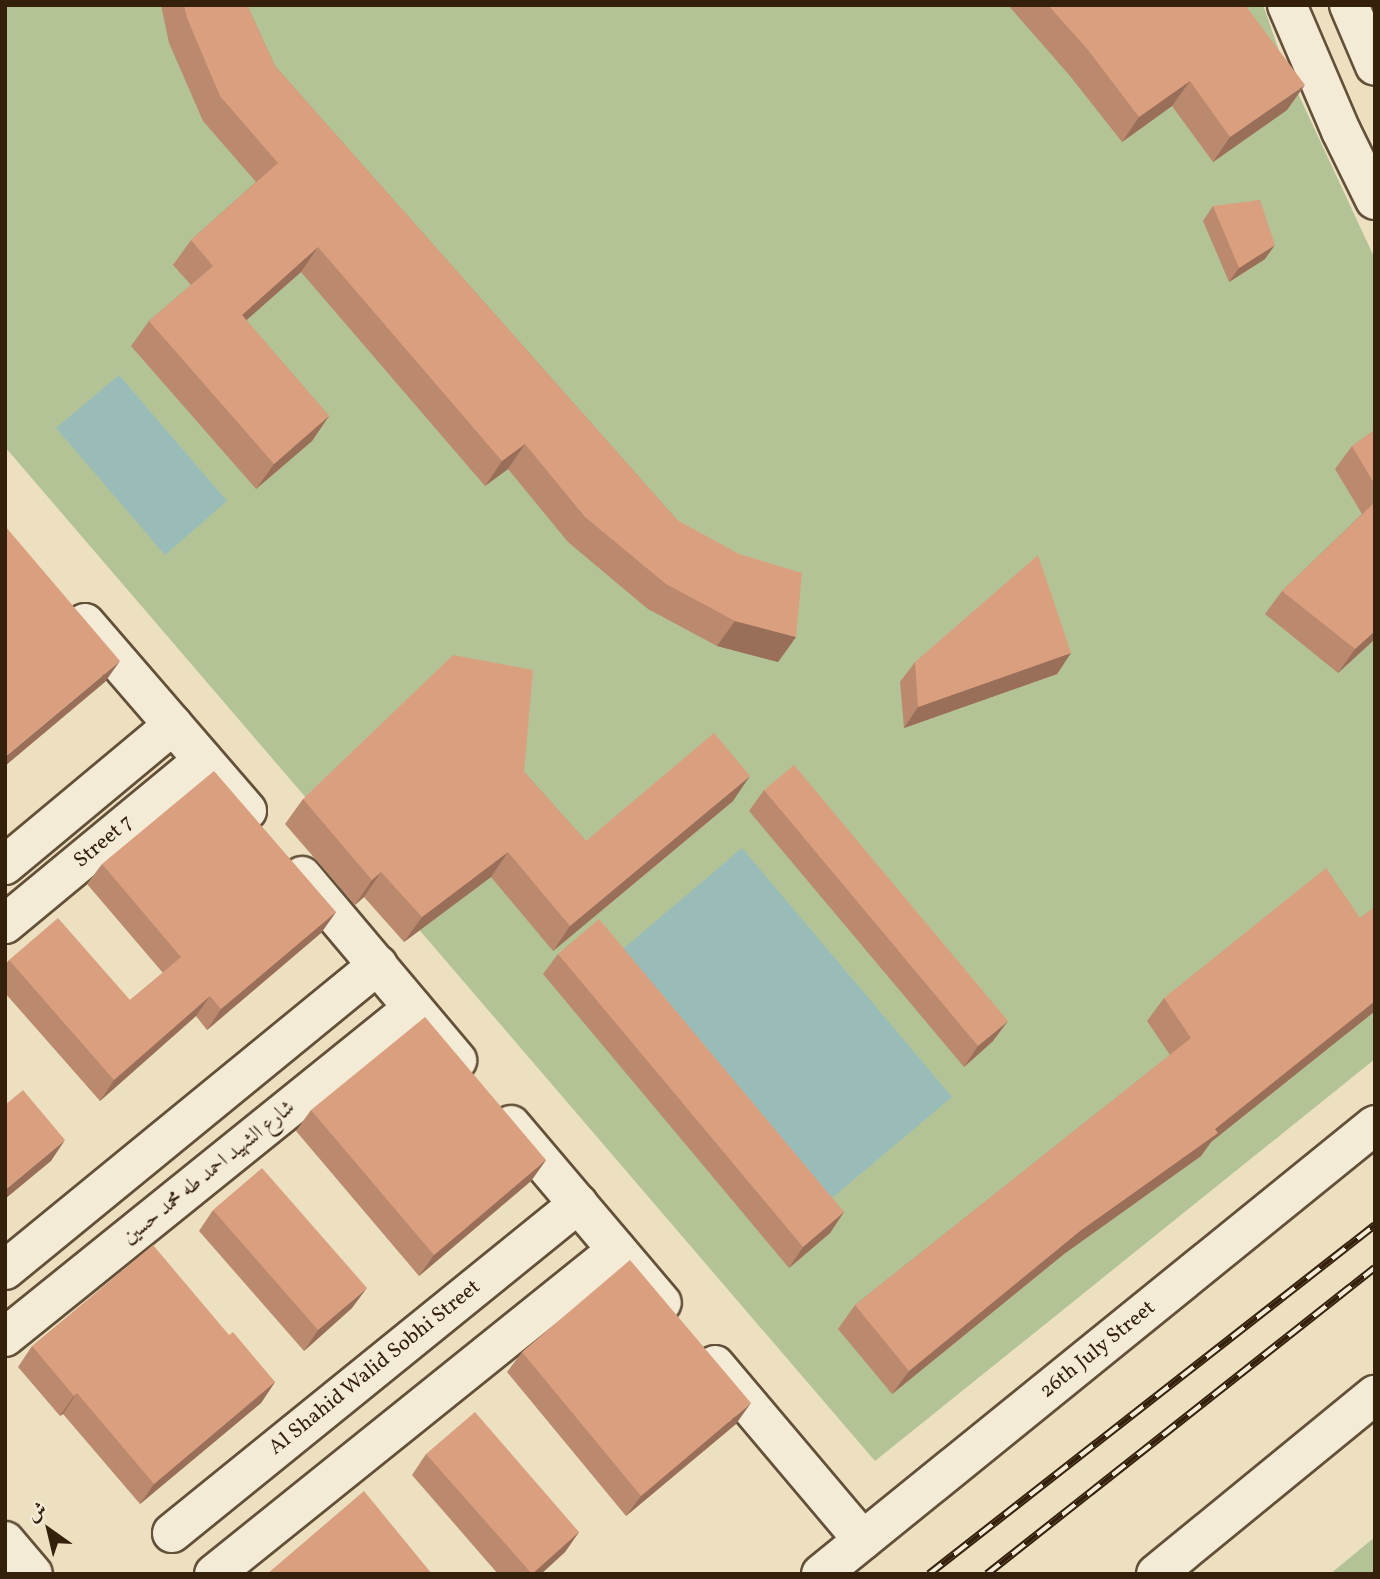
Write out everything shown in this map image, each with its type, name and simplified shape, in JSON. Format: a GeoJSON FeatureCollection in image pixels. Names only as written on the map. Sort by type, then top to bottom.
{"type":"FeatureCollection","features":[{"type":"Feature","properties":{"kind":"street"},"geometry":{"type":"LineString","coordinates":[[1287,5],[1341,131],[1375,200]]}},
{"type":"Feature","properties":{"kind":"street"},"geometry":{"type":"LineString","coordinates":[[1349,5],[1375,66]]}},
{"type":"Feature","properties":{"kind":"street"},"geometry":{"type":"LineString","coordinates":[[58,593],[278,847],[863,1540]]}},
{"type":"Feature","properties":{"kind":"street"},"geometry":{"type":"LineString","coordinates":[[5,865],[173,725]]}},
{"type":"Feature","properties":{"kind":"street","name":"Street 7"},"geometry":{"type":"LineString","coordinates":[[5,924],[203,760]]}},
{"type":"Feature","properties":{"kind":"street"},"geometry":{"type":"LineString","coordinates":[[5,1270],[378,965]]}},
{"type":"Feature","properties":{"kind":"street","name":"شارع الشهيد احمد طه محمد حسين"},"geometry":{"type":"LineString","coordinates":[[5,1337],[413,1008]]}},
{"type":"Feature","properties":{"kind":"street","name":"26th July Street"},"geometry":{"type":"LineString","coordinates":[[821,1574],[1375,1125]]}},
{"type":"Feature","properties":{"kind":"street","name":"Al Shahid Walid Sobhi Street"},"geometry":{"type":"LineString","coordinates":[[172,1533],[578,1204]]}},
{"type":"Feature","properties":{"kind":"street"},"geometry":{"type":"LineString","coordinates":[[214,1574],[617,1250]]}},
{"type":"Feature","properties":{"kind":"street"},"geometry":{"type":"LineString","coordinates":[[1156,1574],[1375,1395]]}},
{"type":"Feature","properties":{"kind":"street"},"geometry":{"type":"LineString","coordinates":[[5,1541],[33,1574]]}},
{"type":"Feature","properties":{"kind":"green space"},"geometry":{"type":"Polygon","coordinates":[[[5,5],[1263,5],[1282,59],[1375,259],[1375,1059],[875,1461],[5,447],[5,5]]]}},
{"type":"Feature","properties":{"kind":"green space"},"geometry":{"type":"Polygon","coordinates":[[[1375,1537],[1375,1574],[1330,1574],[1375,1537]]]}},
{"type":"Feature","properties":{"kind":"water"},"geometry":{"type":"Polygon","coordinates":[[[119,375],[227,501],[165,555],[56,428],[119,375]]]}},
{"type":"Feature","properties":{"kind":"water"},"geometry":{"type":"Polygon","coordinates":[[[742,848],[952,1097],[826,1203],[617,954],[742,848]]]}},
{"type":"Feature","properties":{"kind":"building"},"geometry":{"type":"Polygon","coordinates":[[[184,5],[247,5],[275,66],[677,520],[739,554],[802,573],[796,637],[735,621],[666,584],[585,517],[525,444],[502,461],[318,247],[242,315],[329,416],[274,464],[149,321],[213,266],[191,240],[278,163],[220,96],[184,5]]]}},
{"type":"Feature","properties":{"kind":"building"},"geometry":{"type":"Polygon","coordinates":[[[1048,5],[1245,5],[1305,85],[1230,137],[1190,81],[1139,117],[1088,50],[1048,5]]]}},
{"type":"Feature","properties":{"kind":"building"},"geometry":{"type":"Polygon","coordinates":[[[1260,200],[1275,245],[1239,268],[1213,206],[1260,200]]]}},
{"type":"Feature","properties":{"kind":"building"},"geometry":{"type":"Polygon","coordinates":[[[1375,430],[1375,485],[1352,446],[1375,430]]]}},
{"type":"Feature","properties":{"kind":"building"},"geometry":{"type":"Polygon","coordinates":[[[1375,502],[1375,631],[1355,649],[1282,591],[1375,502]]]}},
{"type":"Feature","properties":{"kind":"building"},"geometry":{"type":"Polygon","coordinates":[[[5,526],[120,661],[5,757],[5,526]]]}},
{"type":"Feature","properties":{"kind":"building"},"geometry":{"type":"Polygon","coordinates":[[[1038,555],[1071,653],[918,707],[915,662],[1038,555]]]}},
{"type":"Feature","properties":{"kind":"building"},"geometry":{"type":"Polygon","coordinates":[[[453,655],[533,670],[524,772],[586,841],[714,733],[750,776],[570,926],[508,852],[422,917],[381,872],[372,880],[303,799],[453,655]]]}},
{"type":"Feature","properties":{"kind":"building"},"geometry":{"type":"Polygon","coordinates":[[[794,765],[1008,1021],[978,1046],[764,790],[794,765]]]}},
{"type":"Feature","properties":{"kind":"building"},"geometry":{"type":"Polygon","coordinates":[[[214,771],[336,912],[221,1009],[210,996],[114,1080],[9,960],[58,918],[130,1000],[181,957],[102,864],[214,771]]]}},
{"type":"Feature","properties":{"kind":"building"},"geometry":{"type":"Polygon","coordinates":[[[1326,868],[1360,918],[1375,907],[1375,1001],[1215,1129],[1218,1133],[1080,1231],[909,1371],[855,1305],[1191,1038],[1164,998],[1326,868]]]}},
{"type":"Feature","properties":{"kind":"building"},"geometry":{"type":"Polygon","coordinates":[[[599,919],[844,1212],[803,1247],[558,954],[599,919]]]}},
{"type":"Feature","properties":{"kind":"building"},"geometry":{"type":"Polygon","coordinates":[[[425,1017],[546,1160],[434,1255],[311,1110],[425,1017]]]}},
{"type":"Feature","properties":{"kind":"building"},"geometry":{"type":"Polygon","coordinates":[[[23,1090],[65,1140],[5,1190],[5,1105],[23,1090]]]}},
{"type":"Feature","properties":{"kind":"building"},"geometry":{"type":"Polygon","coordinates":[[[262,1168],[367,1288],[318,1330],[213,1210],[262,1168]]]}},
{"type":"Feature","properties":{"kind":"building"},"geometry":{"type":"Polygon","coordinates":[[[153,1245],[229,1335],[233,1332],[275,1382],[154,1484],[77,1393],[74,1396],[32,1346],[153,1245]]]}},
{"type":"Feature","properties":{"kind":"building"},"geometry":{"type":"Polygon","coordinates":[[[630,1260],[751,1403],[641,1496],[522,1352],[630,1260]]]}},
{"type":"Feature","properties":{"kind":"building"},"geometry":{"type":"Polygon","coordinates":[[[475,1412],[579,1532],[532,1574],[426,1454],[475,1412]]]}},
{"type":"Feature","properties":{"kind":"building"},"geometry":{"type":"Polygon","coordinates":[[[364,1491],[432,1574],[267,1574],[364,1491]]]}},
{"type":"Feature","properties":{"kind":"railway"},"geometry":{"type":"LineString","coordinates":[[929,1574],[1375,1225]]}},
{"type":"Feature","properties":{"kind":"railway"},"geometry":{"type":"LineString","coordinates":[[987,1574],[1375,1268]]}}]}
